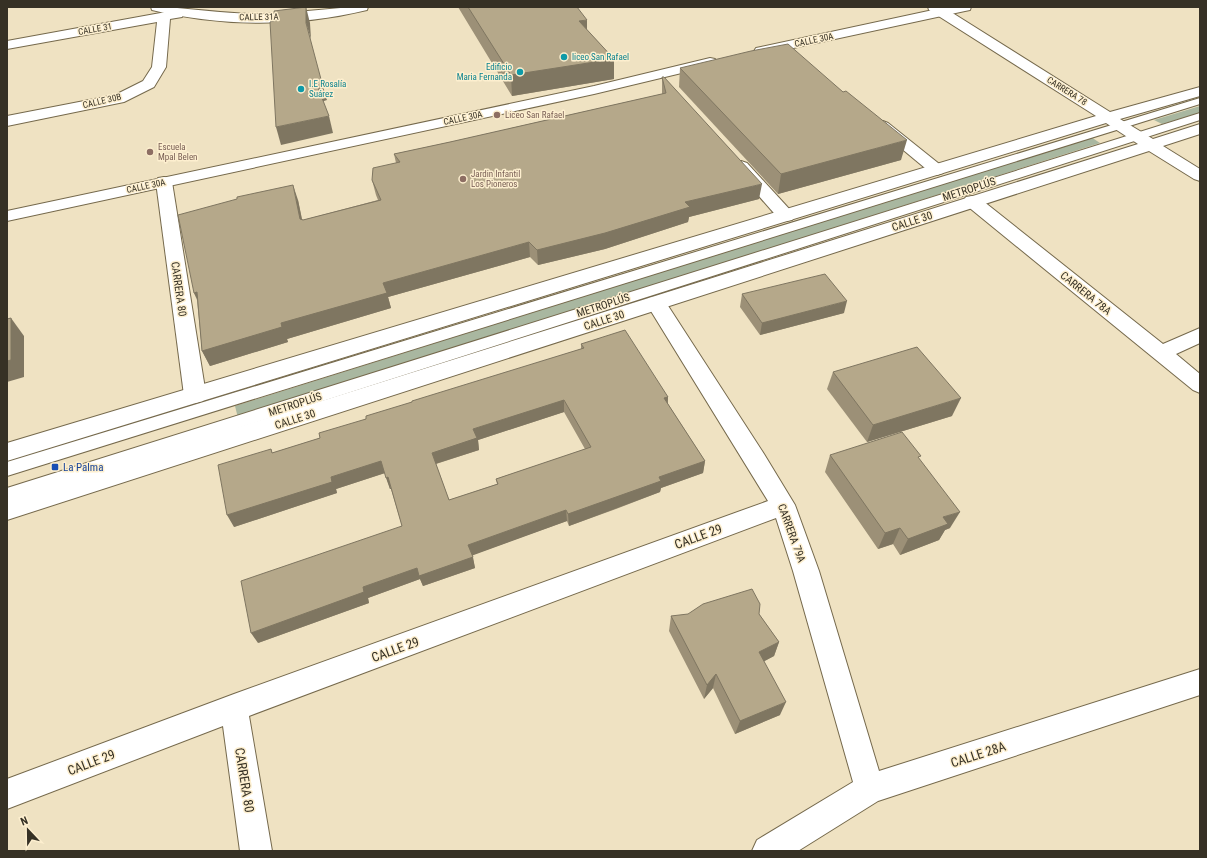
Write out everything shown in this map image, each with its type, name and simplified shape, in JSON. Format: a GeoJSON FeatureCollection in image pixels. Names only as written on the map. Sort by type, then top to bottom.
{"type":"FeatureCollection","features":[{"type":"Feature","properties":{"kind":"street","name":"CALLE 31A"},"geometry":{"type":"LineString","coordinates":[[183,12],[194,15],[244,18],[295,16],[362,7]]}},
{"type":"Feature","properties":{"kind":"street","name":"CALLE 30A"},"geometry":{"type":"LineString","coordinates":[[749,54],[938,9],[965,7]]}},
{"type":"Feature","properties":{"kind":"street","name":"CARRERA 78"},"geometry":{"type":"LineString","coordinates":[[938,9],[1200,176]]}},
{"type":"Feature","properties":{"kind":"street","name":"CALLE 31"},"geometry":{"type":"LineString","coordinates":[[7,45],[160,12],[183,12]]}},
{"type":"Feature","properties":{"kind":"street","name":"CALLE 30B"},"geometry":{"type":"LineString","coordinates":[[7,121],[119,99],[149,84],[159,67],[160,12]]}},
{"type":"Feature","properties":{"kind":"street"},"geometry":{"type":"LineString","coordinates":[[787,46],[798,56]]}},
{"type":"Feature","properties":{"kind":"street","name":"CALLE 30A"},"geometry":{"type":"LineString","coordinates":[[7,216],[594,90],[726,59]]}},
{"type":"Feature","properties":{"kind":"street"},"geometry":{"type":"LineString","coordinates":[[657,74],[668,86]]}},
{"type":"Feature","properties":{"kind":"street"},"geometry":{"type":"LineString","coordinates":[[7,452],[937,170],[1114,121],[1200,91]]}},
{"type":"Feature","properties":{"kind":"street"},"geometry":{"type":"LineString","coordinates":[[875,119],[937,170]]}},
{"type":"Feature","properties":{"kind":"street","name":"CALLE 30"},"geometry":{"type":"LineString","coordinates":[[7,510],[972,201],[1143,140],[1200,129]]}},
{"type":"Feature","properties":{"kind":"street"},"geometry":{"type":"LineString","coordinates":[[732,156],[786,216]]}},
{"type":"Feature","properties":{"kind":"street","name":"CARRERA 80"},"geometry":{"type":"LineString","coordinates":[[164,182],[195,395]]}},
{"type":"Feature","properties":{"kind":"street","name":"CARRERA 78A"},"geometry":{"type":"LineString","coordinates":[[972,201],[1200,385]]}},
{"type":"Feature","properties":{"kind":"street","name":"CARRERA 79A"},"geometry":{"type":"LineString","coordinates":[[656,303],[756,460],[783,506],[806,571],[870,789]]}},
{"type":"Feature","properties":{"kind":"street"},"geometry":{"type":"LineString","coordinates":[[1161,354],[1200,336]]}},
{"type":"Feature","properties":{"kind":"street","name":"CALLE 29"},"geometry":{"type":"LineString","coordinates":[[7,794],[234,708],[783,506]]}},
{"type":"Feature","properties":{"kind":"street","name":"CALLE 28A"},"geometry":{"type":"LineString","coordinates":[[768,851],[870,789],[1200,682]]}},
{"type":"Feature","properties":{"kind":"street","name":"CARRERA 80"},"geometry":{"type":"LineString","coordinates":[[234,708],[256,851]]}},
{"type":"Feature","properties":{"kind":"lane","name":"METROPLÚS"},"geometry":{"type":"LineString","coordinates":[[7,469],[1114,121],[1200,101]]}},
{"type":"Feature","properties":{"kind":"lane","name":"METROPLÚS"},"geometry":{"type":"LineString","coordinates":[[7,495],[1143,140],[1200,116]]}},
{"type":"Feature","properties":{"kind":"green space"},"geometry":{"type":"Polygon","coordinates":[[[1200,106],[1200,113],[1162,124],[1154,120],[1200,106]]]}},
{"type":"Feature","properties":{"kind":"green space"},"geometry":{"type":"Polygon","coordinates":[[[1091,137],[1100,143],[238,418],[235,406],[1091,137]]]}},
{"type":"Feature","properties":{"kind":"building","name":"I.E Rosalía Suárez"},"geometry":{"type":"Polygon","coordinates":[[[306,7],[306,23],[322,83],[317,85],[329,116],[276,127],[270,22],[277,20],[274,11],[306,7]]]}},
{"type":"Feature","properties":{"kind":"building"},"geometry":{"type":"Polygon","coordinates":[[[468,7],[577,7],[587,20],[579,21],[614,59],[511,75],[468,7]]]}},
{"type":"Feature","properties":{"kind":"building"},"geometry":{"type":"Polygon","coordinates":[[[788,44],[843,92],[846,91],[907,140],[781,174],[680,68],[788,44]]]}},
{"type":"Feature","properties":{"kind":"building"},"geometry":{"type":"Polygon","coordinates":[[[662,77],[664,77],[762,184],[685,202],[690,207],[605,233],[537,250],[529,242],[383,283],[387,293],[281,323],[282,327],[202,351],[197,292],[194,293],[178,215],[237,199],[237,197],[293,185],[300,219],[303,220],[381,200],[372,180],[373,168],[400,162],[394,154],[666,93],[662,77]]]}},
{"type":"Feature","properties":{"kind":"building"},"geometry":{"type":"Polygon","coordinates":[[[825,274],[847,301],[762,323],[742,294],[825,274]]]}},
{"type":"Feature","properties":{"kind":"building"},"geometry":{"type":"Polygon","coordinates":[[[11,318],[11,360],[7,361],[7,319],[11,318]]]}},
{"type":"Feature","properties":{"kind":"building"},"geometry":{"type":"Polygon","coordinates":[[[625,330],[668,397],[664,398],[705,461],[659,477],[661,481],[616,497],[568,514],[566,510],[468,545],[473,557],[419,576],[417,568],[363,587],[364,592],[251,633],[241,581],[402,526],[388,477],[386,478],[381,461],[331,477],[332,482],[227,515],[218,465],[271,449],[272,453],[320,438],[319,433],[366,419],[366,416],[584,348],[581,344],[625,330]],[[564,400],[473,429],[477,438],[432,453],[449,500],[498,484],[496,479],[591,447],[564,400]]]}},
{"type":"Feature","properties":{"kind":"building"},"geometry":{"type":"Polygon","coordinates":[[[917,347],[961,398],[873,425],[833,372],[917,347]]]}},
{"type":"Feature","properties":{"kind":"building"},"geometry":{"type":"Polygon","coordinates":[[[902,432],[921,456],[918,457],[960,512],[943,517],[948,524],[908,539],[900,528],[885,533],[830,455],[902,432]]]}},
{"type":"Feature","properties":{"kind":"building"},"geometry":{"type":"Polygon","coordinates":[[[752,589],[760,604],[759,614],[779,642],[759,652],[786,702],[740,721],[716,674],[707,685],[671,616],[688,614],[703,604],[752,589]]]}},
{"type":"Feature","properties":{"kind":"place","name":"liceo San Rafael"},"geometry":{"type":"Point","coordinates":[564,57]}},
{"type":"Feature","properties":{"kind":"place","name":"Edificio Maria Fernanda"},"geometry":{"type":"Point","coordinates":[520,72]}},
{"type":"Feature","properties":{"kind":"place","name":"I.E Rosalía Suárez"},"geometry":{"type":"Point","coordinates":[301,89]}},
{"type":"Feature","properties":{"kind":"place","name":"Liceo San Rafael"},"geometry":{"type":"Point","coordinates":[497,115]}},
{"type":"Feature","properties":{"kind":"place","name":"Escuela Mpal Belen"},"geometry":{"type":"Point","coordinates":[150,152]}},
{"type":"Feature","properties":{"kind":"place","name":"Jardin Infantil Los Pioneros"},"geometry":{"type":"Point","coordinates":[463,179]}},
{"type":"Feature","properties":{"kind":"place","name":"La Palma"},"geometry":{"type":"Point","coordinates":[55,467]}}]}
